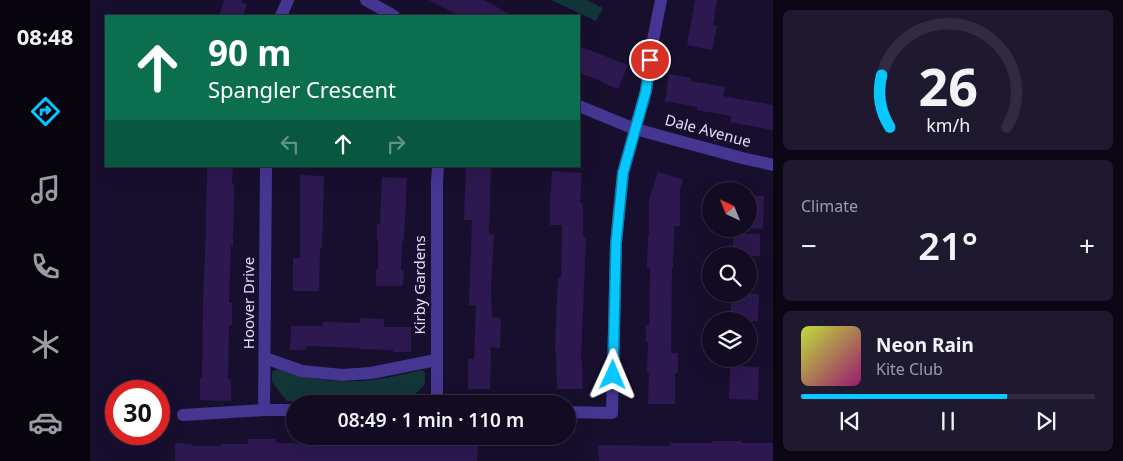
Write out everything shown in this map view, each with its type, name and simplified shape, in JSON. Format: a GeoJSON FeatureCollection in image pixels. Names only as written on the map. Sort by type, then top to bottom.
{"type":"FeatureCollection","features":[{"type":"Feature","properties":{"kind":"street"},"geometry":{"type":"LineString","coordinates":[[281,15],[288,0]]}},
{"type":"Feature","properties":{"kind":"street"},"geometry":{"type":"LineString","coordinates":[[366,0],[392,15]]}},
{"type":"Feature","properties":{"kind":"street"},"geometry":{"type":"LineString","coordinates":[[576,412],[612,413],[616,243],[623,173],[646,91],[661,0]]}},
{"type":"Feature","properties":{"kind":"street","name":"Dale Avenue"},"geometry":{"type":"LineString","coordinates":[[580,106],[635,129],[773,165]]}},
{"type":"Feature","properties":{"kind":"street","name":"Hoover Drive"},"geometry":{"type":"LineString","coordinates":[[264,410],[266,167]]}},
{"type":"Feature","properties":{"kind":"street","name":"Kirby Gardens"},"geometry":{"type":"LineString","coordinates":[[437,395],[436,182],[438,167]]}},
{"type":"Feature","properties":{"kind":"street"},"geometry":{"type":"LineString","coordinates":[[265,358],[302,371],[342,375],[371,373],[436,360]]}},
{"type":"Feature","properties":{"kind":"street"},"geometry":{"type":"LineString","coordinates":[[183,415],[286,410]]}},
{"type":"Feature","properties":{"kind":"green space"},"geometry":{"type":"Polygon","coordinates":[[[551,0],[587,0],[603,8],[596,21],[551,0]]]}},
{"type":"Feature","properties":{"kind":"green space"},"geometry":{"type":"Polygon","coordinates":[[[278,369],[315,379],[350,382],[367,381],[421,370],[425,372],[425,384],[415,395],[286,395],[286,400],[272,382],[272,371],[278,369]]]}},
{"type":"Feature","properties":{"kind":"building"},"geometry":{"type":"Polygon","coordinates":[[[224,0],[242,0],[241,2],[247,4],[243,15],[219,15],[224,0]]]}},
{"type":"Feature","properties":{"kind":"building"},"geometry":{"type":"Polygon","coordinates":[[[429,0],[484,0],[511,15],[457,15],[429,0]]]}},
{"type":"Feature","properties":{"kind":"building"},"geometry":{"type":"Polygon","coordinates":[[[695,0],[717,0],[713,25],[717,26],[712,50],[687,45],[695,0]]]}},
{"type":"Feature","properties":{"kind":"building"},"geometry":{"type":"Polygon","coordinates":[[[580,46],[628,65],[618,89],[580,73],[580,46]]]}},
{"type":"Feature","properties":{"kind":"building"},"geometry":{"type":"Polygon","coordinates":[[[669,74],[691,78],[690,81],[725,87],[723,96],[773,105],[773,130],[730,122],[731,116],[697,110],[697,107],[665,101],[669,74]]]}},
{"type":"Feature","properties":{"kind":"building"},"geometry":{"type":"Polygon","coordinates":[[[207,167],[233,167],[233,246],[231,246],[229,303],[232,303],[232,325],[229,325],[228,379],[231,379],[231,401],[200,400],[207,167]]]}},
{"type":"Feature","properties":{"kind":"building"},"geometry":{"type":"Polygon","coordinates":[[[466,167],[491,167],[489,234],[494,235],[491,290],[492,317],[501,318],[500,348],[491,347],[490,389],[468,389],[468,359],[474,359],[476,305],[469,305],[472,220],[464,220],[466,167]]]}},
{"type":"Feature","properties":{"kind":"building"},"geometry":{"type":"Polygon","coordinates":[[[552,171],[582,173],[580,203],[583,203],[583,237],[586,237],[581,361],[583,389],[557,389],[555,351],[558,278],[561,278],[562,225],[550,225],[552,171]]]}},
{"type":"Feature","properties":{"kind":"building"},"geometry":{"type":"Polygon","coordinates":[[[658,172],[683,180],[680,189],[680,226],[674,226],[672,268],[671,353],[678,353],[678,373],[675,373],[675,404],[648,404],[649,373],[647,373],[648,342],[646,342],[646,325],[649,325],[650,268],[647,268],[649,199],[658,172]]]}},
{"type":"Feature","properties":{"kind":"building"},"geometry":{"type":"Polygon","coordinates":[[[300,175],[324,176],[319,291],[293,291],[293,258],[300,258],[300,175]]]}},
{"type":"Feature","properties":{"kind":"building"},"geometry":{"type":"Polygon","coordinates":[[[382,177],[407,178],[404,241],[402,241],[401,270],[404,270],[403,286],[376,286],[376,269],[378,269],[377,224],[380,224],[382,177]]]}},
{"type":"Feature","properties":{"kind":"building"},"geometry":{"type":"Polygon","coordinates":[[[758,196],[764,196],[763,229],[758,229],[758,196]]]}},
{"type":"Feature","properties":{"kind":"building"},"geometry":{"type":"Polygon","coordinates":[[[758,234],[760,234],[760,256],[757,256],[757,247],[733,247],[733,238],[758,238],[758,234]]]}},
{"type":"Feature","properties":{"kind":"building"},"geometry":{"type":"Polygon","coordinates":[[[757,294],[759,294],[758,321],[757,312],[731,312],[731,302],[757,302],[757,294]]]}},
{"type":"Feature","properties":{"kind":"building"},"geometry":{"type":"Polygon","coordinates":[[[360,318],[384,319],[384,327],[411,327],[411,352],[307,346],[306,350],[290,350],[291,326],[323,326],[323,322],[360,323],[360,318]]]}},
{"type":"Feature","properties":{"kind":"building"},"geometry":{"type":"Polygon","coordinates":[[[730,367],[759,367],[758,400],[729,399],[730,367]]]}},
{"type":"Feature","properties":{"kind":"building"},"geometry":{"type":"Polygon","coordinates":[[[248,439],[276,439],[276,443],[286,443],[286,445],[478,445],[477,461],[175,461],[175,443],[192,444],[192,446],[248,444],[248,439]]]}},
{"type":"Feature","properties":{"kind":"building"},"geometry":{"type":"Polygon","coordinates":[[[712,441],[773,443],[773,461],[599,461],[598,445],[670,446],[670,443],[712,443],[712,441]]]}},
{"type":"Feature","properties":{"kind":"route"},"geometry":{"type":"LineString","coordinates":[[613,375],[616,243],[623,173],[646,91],[650,60]]}}]}
